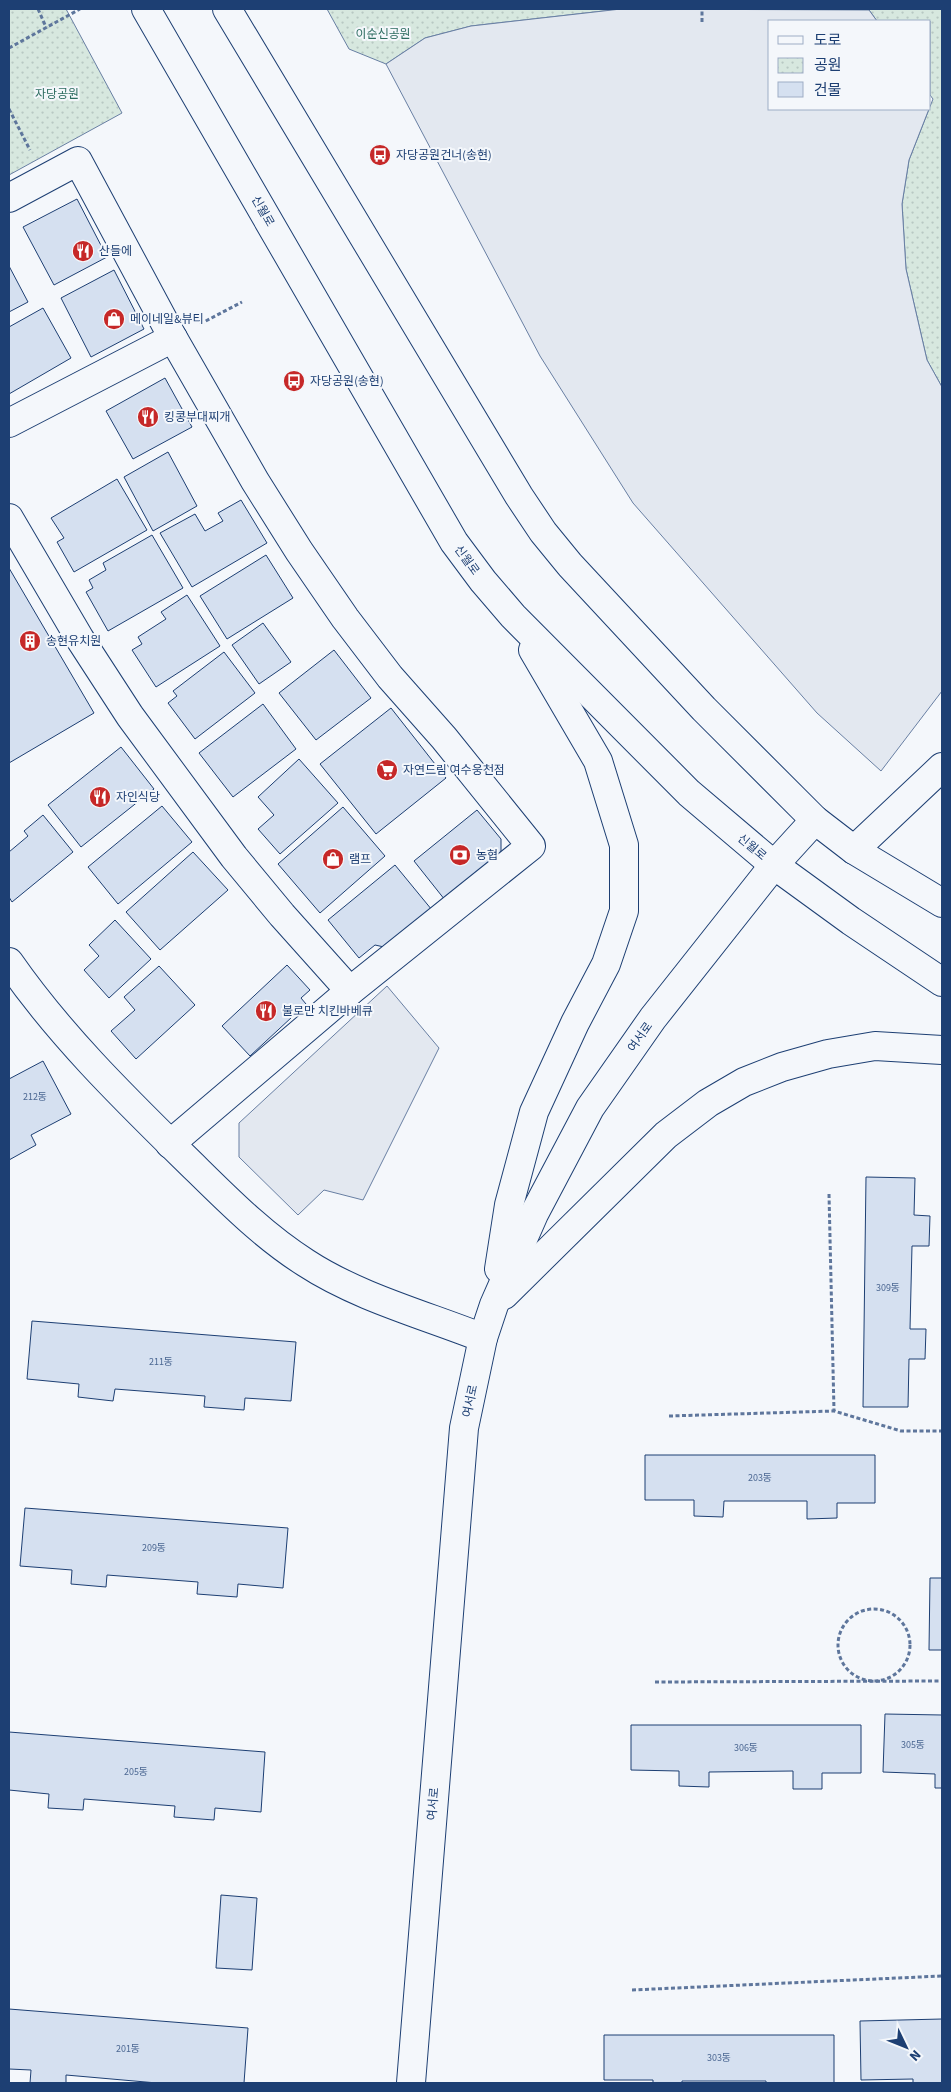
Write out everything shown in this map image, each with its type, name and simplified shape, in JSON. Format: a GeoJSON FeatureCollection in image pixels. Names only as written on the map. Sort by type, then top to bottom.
{"type":"FeatureCollection","features":[{"type":"Feature","properties":{"kind":"street","name":"신월로"},"geometry":{"type":"LineString","coordinates":[[146,9],[454,542],[482,581],[513,616],[689,793],[774,865],[851,921],[942,982]]}},
{"type":"Feature","properties":{"kind":"street"},"geometry":{"type":"LineString","coordinates":[[227,9],[519,496],[543,532],[570,565],[704,709],[816,820],[854,850],[942,903]]}},
{"type":"Feature","properties":{"kind":"street"},"geometry":{"type":"LineString","coordinates":[[9,198],[78,161],[173,338],[255,481],[299,551],[345,618],[390,676],[444,738],[531,846],[350,991],[170,1144]]}},
{"type":"Feature","properties":{"kind":"street"},"geometry":{"type":"LineString","coordinates":[[9,424],[173,338]]}},
{"type":"Feature","properties":{"kind":"street"},"geometry":{"type":"LineString","coordinates":[[9,518],[80,639],[130,716],[234,858],[350,991]]}},
{"type":"Feature","properties":{"kind":"street"},"geometry":{"type":"LineString","coordinates":[[494,1305],[509,1206],[534,1112],[575,1023],[606,964],[624,911],[624,845],[598,761],[513,616]]}},
{"type":"Feature","properties":{"kind":"street"},"geometry":{"type":"LineString","coordinates":[[854,850],[942,767]]}},
{"type":"Feature","properties":{"kind":"street","name":"여서로"},"geometry":{"type":"LineString","coordinates":[[411,2083],[464,1428],[483,1338],[494,1305],[534,1214],[590,1108],[653,1018],[774,865],[816,820]]}},
{"type":"Feature","properties":{"kind":"street"},"geometry":{"type":"LineString","coordinates":[[9,962],[27,989],[68,1039],[170,1144],[268,1236],[306,1264],[359,1291],[483,1338]]}},
{"type":"Feature","properties":{"kind":"street"},"geometry":{"type":"LineString","coordinates":[[494,1305],[666,1135],[708,1104],[744,1082],[782,1067],[828,1054],[875,1046],[942,1050]]}},
{"type":"Feature","properties":{"kind":"path"},"geometry":{"type":"LineString","coordinates":[[38,9],[46,27]]}},
{"type":"Feature","properties":{"kind":"path"},"geometry":{"type":"LineString","coordinates":[[9,48],[80,9]]}},
{"type":"Feature","properties":{"kind":"path"},"geometry":{"type":"LineString","coordinates":[[702,9],[702,22]]}},
{"type":"Feature","properties":{"kind":"path"},"geometry":{"type":"LineString","coordinates":[[9,109],[45,178]]}},
{"type":"Feature","properties":{"kind":"path"},"geometry":{"type":"LineString","coordinates":[[173,338],[242,302]]}},
{"type":"Feature","properties":{"kind":"path"},"geometry":{"type":"LineString","coordinates":[[829,1194],[834,1411]]}},
{"type":"Feature","properties":{"kind":"path"},"geometry":{"type":"LineString","coordinates":[[669,1416],[834,1411],[901,1431],[942,1431]]}},
{"type":"Feature","properties":{"kind":"path"},"geometry":{"type":"LineString","coordinates":[[870,1609],[882,1610],[902,1621],[908,1631],[910,1642],[909,1654],[904,1664],[896,1673],[886,1679],[874,1681],[862,1678],[852,1672],[844,1664],[839,1653],[842,1629],[859,1612],[870,1609]]}},
{"type":"Feature","properties":{"kind":"path"},"geometry":{"type":"LineString","coordinates":[[655,1682],[942,1681]]}},
{"type":"Feature","properties":{"kind":"path"},"geometry":{"type":"LineString","coordinates":[[632,1990],[942,1976]]}},
{"type":"Feature","properties":{"kind":"green space","name":"자당공원"},"geometry":{"type":"Polygon","coordinates":[[[9,9],[66,9],[122,113],[9,175],[9,9]]]}},
{"type":"Feature","properties":{"kind":"green space","name":"이순신공원"},"geometry":{"type":"Polygon","coordinates":[[[327,9],[621,9],[471,26],[425,38],[386,64],[349,49],[327,9]]]}},
{"type":"Feature","properties":{"kind":"green space"},"geometry":{"type":"Polygon","coordinates":[[[848,9],[942,9],[942,387],[927,360],[906,269],[902,204],[909,160],[929,110],[931,110],[933,99],[931,96],[931,20],[876,20],[869,10],[848,9]]]}},
{"type":"Feature","properties":{"kind":"shaded area"},"geometry":{"type":"Polygon","coordinates":[[[621,9],[869,10],[876,20],[768,20],[768,110],[929,110],[909,160],[902,204],[906,269],[927,360],[942,387],[942,691],[881,771],[817,713],[633,503],[540,356],[386,64],[425,38],[471,26],[621,9]]]}},
{"type":"Feature","properties":{"kind":"shaded area"},"geometry":{"type":"Polygon","coordinates":[[[387,986],[439,1048],[363,1200],[324,1190],[298,1215],[239,1157],[239,1123],[387,986]]]}},
{"type":"Feature","properties":{"kind":"building"},"geometry":{"type":"Polygon","coordinates":[[[77,199],[107,257],[54,285],[23,227],[77,199]]]}},
{"type":"Feature","properties":{"kind":"building"},"geometry":{"type":"Polygon","coordinates":[[[9,266],[28,302],[9,312],[9,266]]]}},
{"type":"Feature","properties":{"kind":"building"},"geometry":{"type":"Polygon","coordinates":[[[114,270],[144,329],[91,357],[61,298],[114,270]]]}},
{"type":"Feature","properties":{"kind":"building"},"geometry":{"type":"Polygon","coordinates":[[[43,308],[71,358],[9,394],[9,327],[43,308]]]}},
{"type":"Feature","properties":{"kind":"building"},"geometry":{"type":"Polygon","coordinates":[[[165,378],[192,427],[133,459],[106,411],[165,378]]]}},
{"type":"Feature","properties":{"kind":"building"},"geometry":{"type":"Polygon","coordinates":[[[168,452],[197,506],[153,531],[124,477],[168,452]]]}},
{"type":"Feature","properties":{"kind":"building"},"geometry":{"type":"Polygon","coordinates":[[[117,479],[147,530],[74,572],[57,542],[64,538],[51,518],[117,479]]]}},
{"type":"Feature","properties":{"kind":"building"},"geometry":{"type":"Polygon","coordinates":[[[241,500],[267,543],[192,587],[160,533],[195,514],[205,531],[223,521],[218,513],[241,500]]]}},
{"type":"Feature","properties":{"kind":"building"},"geometry":{"type":"Polygon","coordinates":[[[152,535],[183,588],[108,631],[86,592],[93,588],[89,580],[106,570],[103,563],[152,535]]]}},
{"type":"Feature","properties":{"kind":"building"},"geometry":{"type":"Polygon","coordinates":[[[266,555],[293,598],[227,639],[200,596],[266,555]]]}},
{"type":"Feature","properties":{"kind":"building","name":"송현유치원"},"geometry":{"type":"Polygon","coordinates":[[[9,568],[94,713],[9,763],[9,568]]]}},
{"type":"Feature","properties":{"kind":"building"},"geometry":{"type":"Polygon","coordinates":[[[187,595],[220,646],[156,687],[132,650],[142,644],[138,637],[166,619],[161,612],[187,595]]]}},
{"type":"Feature","properties":{"kind":"building"},"geometry":{"type":"Polygon","coordinates":[[[263,623],[291,662],[259,684],[232,645],[263,623]]]}},
{"type":"Feature","properties":{"kind":"building"},"geometry":{"type":"Polygon","coordinates":[[[334,650],[371,698],[316,740],[279,693],[334,650]]]}},
{"type":"Feature","properties":{"kind":"building"},"geometry":{"type":"Polygon","coordinates":[[[224,652],[255,693],[195,739],[168,703],[177,696],[173,691],[224,652]]]}},
{"type":"Feature","properties":{"kind":"building"},"geometry":{"type":"Polygon","coordinates":[[[263,704],[296,749],[233,797],[199,753],[263,704]]]}},
{"type":"Feature","properties":{"kind":"building"},"geometry":{"type":"Polygon","coordinates":[[[391,708],[446,778],[376,834],[320,764],[391,708]]]}},
{"type":"Feature","properties":{"kind":"building"},"geometry":{"type":"Polygon","coordinates":[[[121,747],[154,789],[81,847],[48,805],[121,747]]]}},
{"type":"Feature","properties":{"kind":"building"},"geometry":{"type":"Polygon","coordinates":[[[299,759],[338,803],[280,854],[258,829],[274,815],[258,797],[299,759]]]}},
{"type":"Feature","properties":{"kind":"building"},"geometry":{"type":"Polygon","coordinates":[[[162,806],[192,842],[118,904],[88,867],[162,806]]]}},
{"type":"Feature","properties":{"kind":"building"},"geometry":{"type":"Polygon","coordinates":[[[343,807],[385,856],[320,913],[278,864],[343,807]]]}},
{"type":"Feature","properties":{"kind":"building"},"geometry":{"type":"Polygon","coordinates":[[[477,810],[501,839],[501,856],[445,900],[414,861],[477,810]]]}},
{"type":"Feature","properties":{"kind":"building"},"geometry":{"type":"Polygon","coordinates":[[[43,815],[73,852],[12,902],[9,897],[9,852],[28,836],[24,831],[43,815]]]}},
{"type":"Feature","properties":{"kind":"building"},"geometry":{"type":"Polygon","coordinates":[[[193,852],[228,890],[160,950],[126,912],[193,852]]]}},
{"type":"Feature","properties":{"kind":"building"},"geometry":{"type":"Polygon","coordinates":[[[395,865],[432,910],[384,947],[375,945],[359,958],[328,920],[395,865]]]}},
{"type":"Feature","properties":{"kind":"building"},"geometry":{"type":"Polygon","coordinates":[[[115,920],[151,959],[109,998],[84,970],[99,956],[89,945],[115,920]]]}},
{"type":"Feature","properties":{"kind":"building"},"geometry":{"type":"Polygon","coordinates":[[[287,965],[310,990],[301,998],[306,1004],[250,1056],[222,1026],[287,965]]]}},
{"type":"Feature","properties":{"kind":"building"},"geometry":{"type":"Polygon","coordinates":[[[159,966],[195,1005],[136,1059],[111,1031],[135,1010],[124,997],[159,966]]]}},
{"type":"Feature","properties":{"kind":"building"},"geometry":{"type":"Polygon","coordinates":[[[43,1061],[71,1114],[31,1135],[36,1145],[9,1160],[9,1079],[43,1061]]]}},
{"type":"Feature","properties":{"kind":"building"},"geometry":{"type":"Polygon","coordinates":[[[866,1177],[915,1178],[914,1215],[930,1216],[929,1246],[912,1246],[910,1329],[926,1329],[925,1359],[909,1359],[908,1407],[863,1407],[866,1177]]]}},
{"type":"Feature","properties":{"kind":"building"},"geometry":{"type":"Polygon","coordinates":[[[32,1321],[296,1342],[291,1401],[245,1398],[244,1410],[204,1407],[205,1396],[115,1389],[113,1401],[78,1397],[79,1384],[27,1379],[32,1321]]]}},
{"type":"Feature","properties":{"kind":"building"},"geometry":{"type":"Polygon","coordinates":[[[645,1455],[875,1455],[875,1503],[837,1503],[837,1518],[807,1519],[807,1501],[724,1501],[723,1517],[694,1516],[694,1500],[645,1500],[645,1455]]]}},
{"type":"Feature","properties":{"kind":"building"},"geometry":{"type":"Polygon","coordinates":[[[25,1508],[288,1528],[283,1588],[238,1584],[237,1597],[197,1594],[198,1582],[107,1575],[106,1587],[71,1584],[72,1570],[20,1566],[25,1508]]]}},
{"type":"Feature","properties":{"kind":"building"},"geometry":{"type":"Polygon","coordinates":[[[930,1578],[942,1578],[942,1650],[929,1650],[930,1578]]]}},
{"type":"Feature","properties":{"kind":"building"},"geometry":{"type":"Polygon","coordinates":[[[885,1714],[942,1715],[942,1788],[935,1788],[935,1774],[883,1772],[885,1714]]]}},
{"type":"Feature","properties":{"kind":"building"},"geometry":{"type":"Polygon","coordinates":[[[631,1725],[861,1725],[861,1773],[822,1773],[822,1789],[793,1789],[793,1771],[709,1772],[709,1787],[679,1786],[679,1771],[631,1770],[631,1725]]]}},
{"type":"Feature","properties":{"kind":"building"},"geometry":{"type":"Polygon","coordinates":[[[9,1732],[265,1752],[261,1812],[215,1808],[214,1820],[174,1817],[175,1806],[84,1799],[83,1810],[48,1808],[49,1794],[9,1790],[9,1732]]]}},
{"type":"Feature","properties":{"kind":"building"},"geometry":{"type":"Polygon","coordinates":[[[221,1895],[257,1898],[252,1970],[216,1968],[221,1895]]]}},
{"type":"Feature","properties":{"kind":"building"},"geometry":{"type":"Polygon","coordinates":[[[9,2009],[248,2028],[244,2083],[157,2083],[66,2075],[66,2083],[30,2083],[31,2070],[9,2069],[9,2009]]]}},
{"type":"Feature","properties":{"kind":"building"},"geometry":{"type":"Polygon","coordinates":[[[942,2019],[942,2083],[913,2083],[913,2079],[861,2080],[860,2021],[942,2019]]]}},
{"type":"Feature","properties":{"kind":"building"},"geometry":{"type":"Polygon","coordinates":[[[604,2035],[834,2035],[834,2083],[682,2081],[682,2083],[653,2083],[653,2080],[604,2080],[604,2035]]]}},
{"type":"Feature","properties":{"kind":"place","name":"자당공원건너(송현)"},"geometry":{"type":"Point","coordinates":[380,155]}},
{"type":"Feature","properties":{"kind":"place","name":"산들에"},"geometry":{"type":"Point","coordinates":[83,251]}},
{"type":"Feature","properties":{"kind":"place","name":"메이네일&뷰티"},"geometry":{"type":"Point","coordinates":[114,319]}},
{"type":"Feature","properties":{"kind":"place","name":"자당공원(송현)"},"geometry":{"type":"Point","coordinates":[294,381]}},
{"type":"Feature","properties":{"kind":"place","name":"킹콩부대찌개"},"geometry":{"type":"Point","coordinates":[148,417]}},
{"type":"Feature","properties":{"kind":"place","name":"송현유치원"},"geometry":{"type":"Point","coordinates":[30,641]}},
{"type":"Feature","properties":{"kind":"place","name":"자연드림 여수웅천점"},"geometry":{"type":"Point","coordinates":[387,770]}},
{"type":"Feature","properties":{"kind":"place","name":"자인식당"},"geometry":{"type":"Point","coordinates":[100,797]}},
{"type":"Feature","properties":{"kind":"place","name":"농협"},"geometry":{"type":"Point","coordinates":[460,855]}},
{"type":"Feature","properties":{"kind":"place","name":"램프"},"geometry":{"type":"Point","coordinates":[333,859]}},
{"type":"Feature","properties":{"kind":"place","name":"불로만 치킨바베큐"},"geometry":{"type":"Point","coordinates":[266,1011]}}]}
